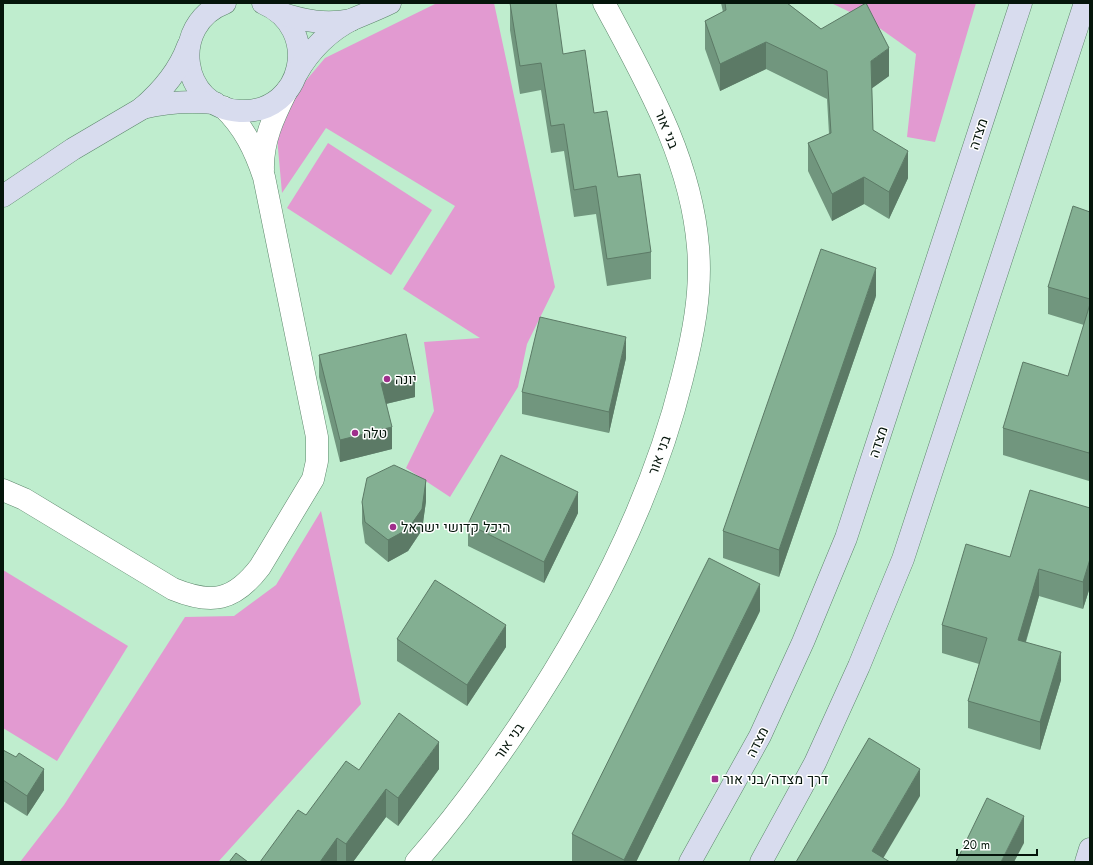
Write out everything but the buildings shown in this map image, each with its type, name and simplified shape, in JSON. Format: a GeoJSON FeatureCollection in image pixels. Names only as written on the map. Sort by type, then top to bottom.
{"type":"FeatureCollection","features":[{"type":"Feature","properties":{"kind":"main road"},"geometry":{"type":"LineString","coordinates":[[3,196],[78,145],[140,109],[158,93],[173,75],[185,54],[201,19],[225,3]]}},
{"type":"Feature","properties":{"kind":"main road"},"geometry":{"type":"LineString","coordinates":[[140,109],[163,104],[185,102],[219,105],[240,111],[257,110],[273,103],[291,84],[311,54],[334,32],[352,20],[390,3]]}},
{"type":"Feature","properties":{"kind":"main road","name":"מצדה"},"geometry":{"type":"LineString","coordinates":[[690,862],[760,736],[803,642],[846,538],[1021,3]]}},
{"type":"Feature","properties":{"kind":"main road"},"geometry":{"type":"LineString","coordinates":[[761,862],[815,763],[859,666],[903,559],[1085,3]]}},
{"type":"Feature","properties":{"kind":"main road"},"geometry":{"type":"LineString","coordinates":[[268,6],[299,19],[315,22],[338,22],[352,20]]}},
{"type":"Feature","properties":{"kind":"main road"},"geometry":{"type":"LineString","coordinates":[[268,6],[292,26],[298,42],[299,59],[291,84]]}},
{"type":"Feature","properties":{"kind":"main road"},"geometry":{"type":"LineString","coordinates":[[193,35],[188,61],[192,77],[201,92],[219,105]]}},
{"type":"Feature","properties":{"kind":"main road"},"geometry":{"type":"LineString","coordinates":[[1086,862],[1090,849]]}},
{"type":"Feature","properties":{"kind":"street"},"geometry":{"type":"LineString","coordinates":[[193,35],[203,3]]}},
{"type":"Feature","properties":{"kind":"street","name":"בני אור"},"geometry":{"type":"LineString","coordinates":[[416,862],[438,837],[500,754],[541,693],[585,618],[613,566],[646,492],[672,420],[690,347],[699,292],[698,246],[690,193],[675,146],[651,90],[604,3]]}},
{"type":"Feature","properties":{"kind":"street"},"geometry":{"type":"LineString","coordinates":[[264,177],[264,158],[269,132],[291,84]]}},
{"type":"Feature","properties":{"kind":"street"},"geometry":{"type":"LineString","coordinates":[[3,490],[24,499],[173,589],[186,594],[210,598],[222,597],[237,590],[252,579],[310,484],[316,467],[318,443],[264,177],[253,148],[246,135],[237,122],[219,105]]}},
{"type":"Feature","properties":{"kind":"shaded area"},"geometry":{"type":"Polygon","coordinates":[[[437,3],[494,3],[555,287],[527,344],[518,387],[450,497],[406,468],[434,411],[424,342],[480,338],[403,289],[455,206],[326,128],[282,193],[277,137],[292,97],[325,58],[437,3]]]}},
{"type":"Feature","properties":{"kind":"shaded area"},"geometry":{"type":"Polygon","coordinates":[[[831,3],[976,3],[935,142],[907,137],[916,54],[871,22],[831,3]]]}},
{"type":"Feature","properties":{"kind":"shaded area"},"geometry":{"type":"Polygon","coordinates":[[[328,143],[432,210],[391,275],[287,208],[328,143]]]}},
{"type":"Feature","properties":{"kind":"shaded area"},"geometry":{"type":"Polygon","coordinates":[[[321,511],[361,704],[218,862],[20,862],[64,805],[185,617],[234,616],[276,585],[321,511]]]}},
{"type":"Feature","properties":{"kind":"shaded area"},"geometry":{"type":"Polygon","coordinates":[[[3,570],[128,646],[57,761],[3,728],[3,570]]]}},
{"type":"Feature","properties":{"kind":"place","name":"יונה"},"geometry":{"type":"Point","coordinates":[387,379]}},
{"type":"Feature","properties":{"kind":"place","name":"טלה"},"geometry":{"type":"Point","coordinates":[355,433]}},
{"type":"Feature","properties":{"kind":"place","name":"היכל קדושי ישראל"},"geometry":{"type":"Point","coordinates":[393,527]}},
{"type":"Feature","properties":{"kind":"place","name":"דרך מצדה/בני אור"},"geometry":{"type":"Point","coordinates":[715,779]}}]}
